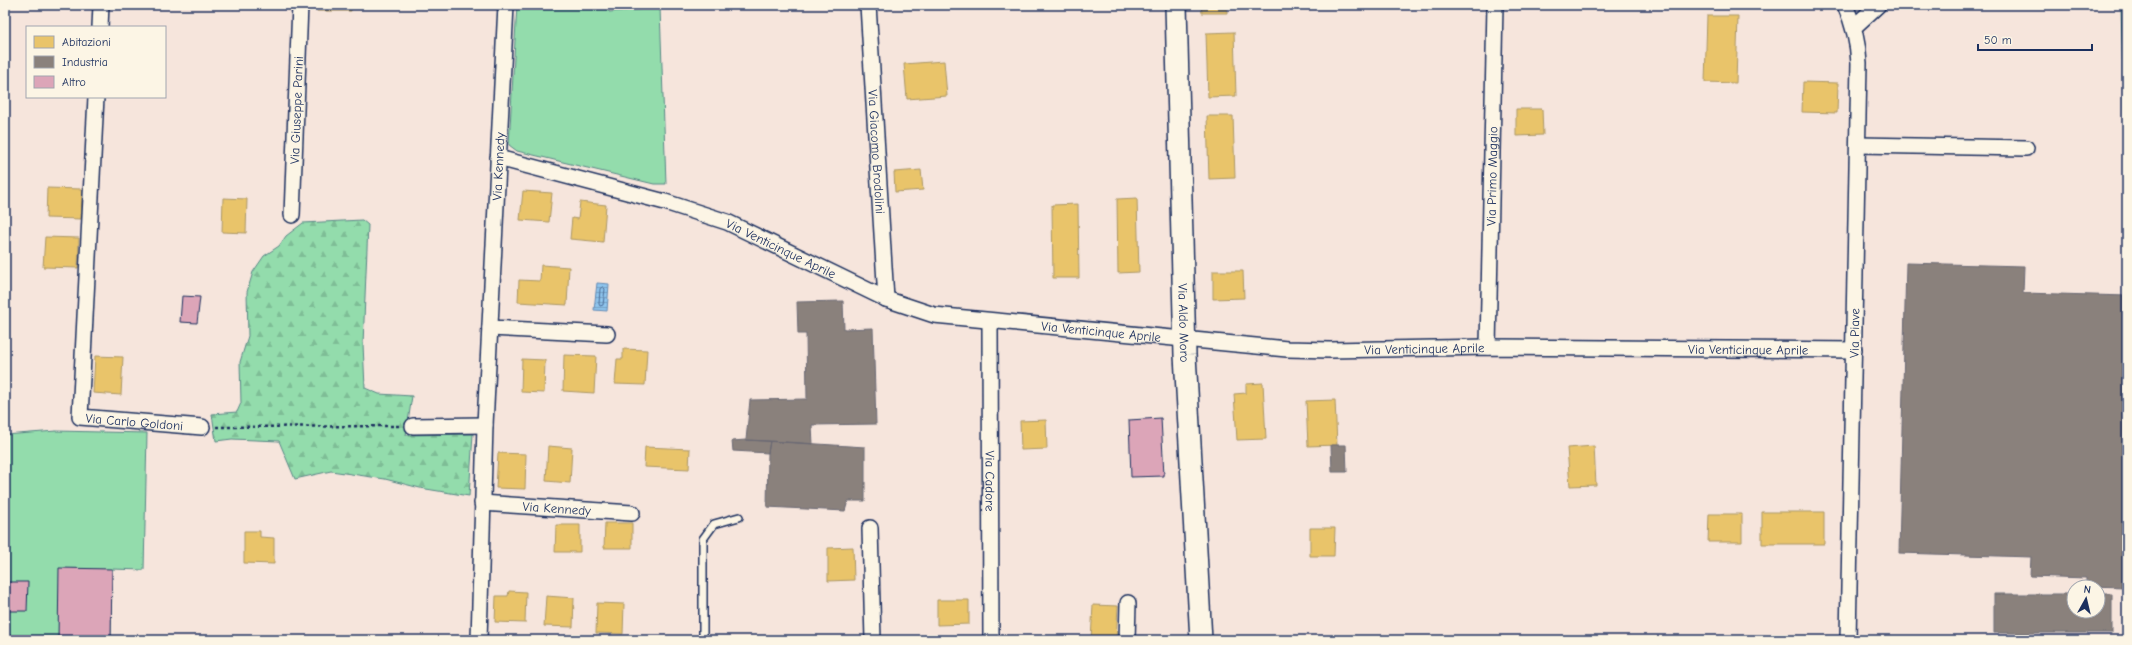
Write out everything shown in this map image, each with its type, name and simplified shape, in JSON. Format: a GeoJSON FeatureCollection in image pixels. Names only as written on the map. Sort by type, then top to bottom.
{"type":"FeatureCollection","features":[{"type":"Feature","properties":{"kind":"main road","name":"Via Aldo Moro"},"geometry":{"type":"LineString","coordinates":[[1176,5],[1184,340],[1201,640]]}},
{"type":"Feature","properties":{"kind":"street"},"geometry":{"type":"LineString","coordinates":[[100,26],[101,5]]}},
{"type":"Feature","properties":{"kind":"street","name":"Via Giuseppe Parini"},"geometry":{"type":"LineString","coordinates":[[292,215],[300,5]]}},
{"type":"Feature","properties":{"kind":"street","name":"Via Kennedy"},"geometry":{"type":"LineString","coordinates":[[479,640],[485,425],[506,5]]}},
{"type":"Feature","properties":{"kind":"street","name":"Via Giacomo Brodolini"},"geometry":{"type":"LineString","coordinates":[[868,5],[886,299]]}},
{"type":"Feature","properties":{"kind":"street","name":"Via Primo Maggio"},"geometry":{"type":"LineString","coordinates":[[1488,347],[1496,5]]}},
{"type":"Feature","properties":{"kind":"street","name":"Via Piave"},"geometry":{"type":"LineString","coordinates":[[1845,5],[1854,26],[1858,43],[1859,63],[1848,640]]}},
{"type":"Feature","properties":{"kind":"street"},"geometry":{"type":"LineString","coordinates":[[1854,26],[1878,5]]}},
{"type":"Feature","properties":{"kind":"street","name":"Via Carlo Goldoni"},"geometry":{"type":"LineString","coordinates":[[96,98],[80,417],[202,427]]}},
{"type":"Feature","properties":{"kind":"street"},"geometry":{"type":"LineString","coordinates":[[1858,145],[2026,148]]}},
{"type":"Feature","properties":{"kind":"street","name":"Via Venticinque Aprile"},"geometry":{"type":"LineString","coordinates":[[498,158],[664,202],[727,222],[886,299],[934,315],[990,322],[1287,349],[1330,350],[1488,347],[1854,350]]}},
{"type":"Feature","properties":{"kind":"street","name":"Via Cadore"},"geometry":{"type":"LineString","coordinates":[[990,322],[991,640]]}},
{"type":"Feature","properties":{"kind":"street"},"geometry":{"type":"LineString","coordinates":[[490,328],[607,334]]}},
{"type":"Feature","properties":{"kind":"street"},"geometry":{"type":"LineString","coordinates":[[413,426],[485,425]]}},
{"type":"Feature","properties":{"kind":"street","name":"Via Kennedy"},"geometry":{"type":"LineString","coordinates":[[482,503],[632,513]]}},
{"type":"Feature","properties":{"kind":"street"},"geometry":{"type":"LineString","coordinates":[[870,528],[872,640]]}},
{"type":"Feature","properties":{"kind":"street"},"geometry":{"type":"LineString","coordinates":[[1127,640],[1128,603]]}},
{"type":"Feature","properties":{"kind":"lane"},"geometry":{"type":"LineString","coordinates":[[703,640],[703,539],[714,524],[738,517]]}},
{"type":"Feature","properties":{"kind":"path","name":"Via Carlo Goldoni"},"geometry":{"type":"LineString","coordinates":[[202,427],[413,426]]}},
{"type":"Feature","properties":{"kind":"green space"},"geometry":{"type":"Polygon","coordinates":[[[517,5],[608,5],[609,12],[660,8],[666,184],[654,184],[517,151],[509,145],[517,5]]]}},
{"type":"Feature","properties":{"kind":"green space"},"geometry":{"type":"Polygon","coordinates":[[[2121,5],[2127,5],[2127,232],[2121,5]]]}},
{"type":"Feature","properties":{"kind":"green space"},"geometry":{"type":"Polygon","coordinates":[[[2127,16],[2127,228],[2124,228],[2127,16]]]}},
{"type":"Feature","properties":{"kind":"green space"},"geometry":{"type":"Polygon","coordinates":[[[362,220],[368,225],[363,344],[365,388],[379,394],[412,396],[406,435],[473,434],[469,496],[420,488],[385,479],[331,471],[295,479],[279,441],[232,439],[216,441],[212,414],[237,412],[241,403],[240,362],[248,336],[247,292],[253,272],[264,256],[279,246],[286,236],[303,223],[362,220]]]}},
{"type":"Feature","properties":{"kind":"green space"},"geometry":{"type":"Polygon","coordinates":[[[56,431],[147,433],[144,570],[112,569],[111,640],[5,640],[5,435],[56,431]]]}},
{"type":"Feature","properties":{"kind":"water"},"geometry":{"type":"Polygon","coordinates":[[[597,283],[609,284],[607,311],[594,310],[597,283]]]}},
{"type":"Feature","properties":{"kind":"building: Abitazioni"},"geometry":{"type":"Polygon","coordinates":[[[317,5],[351,5],[351,11],[317,11],[317,5]]]}},
{"type":"Feature","properties":{"kind":"building: Abitazioni"},"geometry":{"type":"Polygon","coordinates":[[[1201,5],[1227,5],[1227,13],[1202,13],[1201,5]]]}},
{"type":"Feature","properties":{"kind":"building: Abitazioni"},"geometry":{"type":"Polygon","coordinates":[[[1707,16],[1738,16],[1736,83],[1705,82],[1707,16]]]}},
{"type":"Feature","properties":{"kind":"building: Abitazioni"},"geometry":{"type":"Polygon","coordinates":[[[1234,32],[1236,96],[1208,97],[1206,33],[1234,32]]]}},
{"type":"Feature","properties":{"kind":"building: Abitazioni"},"geometry":{"type":"Polygon","coordinates":[[[944,61],[947,96],[907,99],[904,64],[944,61]]]}},
{"type":"Feature","properties":{"kind":"building: Abitazioni"},"geometry":{"type":"Polygon","coordinates":[[[1803,82],[1838,83],[1837,113],[1802,112],[1803,82]]]}},
{"type":"Feature","properties":{"kind":"building: Abitazioni"},"geometry":{"type":"Polygon","coordinates":[[[1516,109],[1542,109],[1543,135],[1516,136],[1516,109]]]}},
{"type":"Feature","properties":{"kind":"building: Abitazioni"},"geometry":{"type":"Polygon","coordinates":[[[1207,116],[1233,116],[1235,178],[1209,179],[1207,116]]]}},
{"type":"Feature","properties":{"kind":"building: Abitazioni"},"geometry":{"type":"Polygon","coordinates":[[[921,170],[923,190],[895,192],[894,172],[921,170]]]}},
{"type":"Feature","properties":{"kind":"building: Abitazioni"},"geometry":{"type":"Polygon","coordinates":[[[47,188],[82,189],[81,219],[46,218],[47,188]]]}},
{"type":"Feature","properties":{"kind":"building: Abitazioni"},"geometry":{"type":"Polygon","coordinates":[[[523,191],[552,193],[549,222],[520,220],[523,191]]]}},
{"type":"Feature","properties":{"kind":"building: Abitazioni"},"geometry":{"type":"Polygon","coordinates":[[[223,198],[247,199],[246,233],[222,232],[223,198]]]}},
{"type":"Feature","properties":{"kind":"building: Abitazioni"},"geometry":{"type":"Polygon","coordinates":[[[1137,198],[1139,272],[1118,273],[1117,199],[1137,198]]]}},
{"type":"Feature","properties":{"kind":"building: Abitazioni"},"geometry":{"type":"Polygon","coordinates":[[[580,202],[606,205],[603,242],[570,239],[572,218],[578,219],[580,202]]]}},
{"type":"Feature","properties":{"kind":"building: Abitazioni"},"geometry":{"type":"Polygon","coordinates":[[[1078,204],[1079,278],[1053,278],[1052,205],[1078,204]]]}},
{"type":"Feature","properties":{"kind":"building: Abitazioni"},"geometry":{"type":"Polygon","coordinates":[[[45,237],[79,238],[78,268],[43,267],[45,237]]]}},
{"type":"Feature","properties":{"kind":"building: Abitazioni"},"geometry":{"type":"Polygon","coordinates":[[[541,265],[569,267],[567,305],[518,302],[519,280],[540,281],[541,265]]]}},
{"type":"Feature","properties":{"kind":"building: Abitazioni"},"geometry":{"type":"Polygon","coordinates":[[[1213,271],[1243,271],[1244,298],[1213,299],[1213,271]]]}},
{"type":"Feature","properties":{"kind":"building: Abitazioni"},"geometry":{"type":"Polygon","coordinates":[[[623,349],[647,350],[645,385],[615,384],[617,359],[623,359],[623,349]]]}},
{"type":"Feature","properties":{"kind":"building: Abitazioni"},"geometry":{"type":"Polygon","coordinates":[[[564,355],[596,356],[594,393],[563,391],[564,355]]]}},
{"type":"Feature","properties":{"kind":"building: Abitazioni"},"geometry":{"type":"Polygon","coordinates":[[[95,356],[123,357],[121,395],[93,393],[95,356]]]}},
{"type":"Feature","properties":{"kind":"building: Abitazioni"},"geometry":{"type":"Polygon","coordinates":[[[522,359],[545,360],[544,393],[521,392],[522,359]]]}},
{"type":"Feature","properties":{"kind":"building: Abitazioni"},"geometry":{"type":"Polygon","coordinates":[[[1263,383],[1266,439],[1237,440],[1234,394],[1246,393],[1246,384],[1263,383]]]}},
{"type":"Feature","properties":{"kind":"building: Abitazioni"},"geometry":{"type":"Polygon","coordinates":[[[1335,400],[1337,445],[1308,446],[1306,401],[1335,400]]]}},
{"type":"Feature","properties":{"kind":"building: Abitazioni"},"geometry":{"type":"Polygon","coordinates":[[[1046,420],[1047,449],[1021,450],[1020,421],[1046,420]]]}},
{"type":"Feature","properties":{"kind":"building: Abitazioni"},"geometry":{"type":"Polygon","coordinates":[[[548,446],[572,448],[570,483],[546,481],[548,446]]]}},
{"type":"Feature","properties":{"kind":"building: Abitazioni"},"geometry":{"type":"Polygon","coordinates":[[[1594,446],[1596,485],[1570,486],[1567,448],[1594,446]]]}},
{"type":"Feature","properties":{"kind":"building: Abitazioni"},"geometry":{"type":"Polygon","coordinates":[[[645,447],[690,449],[689,469],[644,467],[645,447]]]}},
{"type":"Feature","properties":{"kind":"building: Abitazioni"},"geometry":{"type":"Polygon","coordinates":[[[498,453],[526,454],[525,489],[496,488],[498,453]]]}},
{"type":"Feature","properties":{"kind":"building: Abitazioni"},"geometry":{"type":"Polygon","coordinates":[[[1762,512],[1824,512],[1824,544],[1762,544],[1762,512]]]}},
{"type":"Feature","properties":{"kind":"building: Abitazioni"},"geometry":{"type":"Polygon","coordinates":[[[1709,514],[1742,514],[1742,542],[1708,542],[1709,514]]]}},
{"type":"Feature","properties":{"kind":"building: Abitazioni"},"geometry":{"type":"Polygon","coordinates":[[[605,523],[632,523],[632,548],[604,548],[605,523]]]}},
{"type":"Feature","properties":{"kind":"building: Abitazioni"},"geometry":{"type":"Polygon","coordinates":[[[556,525],[580,525],[580,552],[555,552],[556,525]]]}},
{"type":"Feature","properties":{"kind":"building: Abitazioni"},"geometry":{"type":"Polygon","coordinates":[[[1310,528],[1335,528],[1334,556],[1310,556],[1310,528]]]}},
{"type":"Feature","properties":{"kind":"building: Abitazioni"},"geometry":{"type":"Polygon","coordinates":[[[244,531],[260,531],[260,537],[274,538],[274,564],[244,563],[244,531]]]}},
{"type":"Feature","properties":{"kind":"building: Abitazioni"},"geometry":{"type":"Polygon","coordinates":[[[853,547],[854,580],[828,581],[828,548],[853,547]]]}},
{"type":"Feature","properties":{"kind":"building: Abitazioni"},"geometry":{"type":"Polygon","coordinates":[[[509,591],[526,592],[525,623],[495,622],[496,596],[508,596],[509,591]]]}},
{"type":"Feature","properties":{"kind":"building: Abitazioni"},"geometry":{"type":"Polygon","coordinates":[[[546,596],[574,598],[573,627],[544,626],[546,596]]]}},
{"type":"Feature","properties":{"kind":"building: Abitazioni"},"geometry":{"type":"Polygon","coordinates":[[[937,600],[969,600],[969,624],[937,625],[937,600]]]}},
{"type":"Feature","properties":{"kind":"building: Abitazioni"},"geometry":{"type":"Polygon","coordinates":[[[597,603],[624,604],[623,634],[596,633],[597,603]]]}},
{"type":"Feature","properties":{"kind":"building: Abitazioni"},"geometry":{"type":"Polygon","coordinates":[[[1093,605],[1118,606],[1116,640],[1091,640],[1093,605]]]}},
{"type":"Feature","properties":{"kind":"building: Abitazioni"},"geometry":{"type":"Polygon","coordinates":[[[1138,636],[1166,637],[1166,640],[1138,640],[1138,636]]]}},
{"type":"Feature","properties":{"kind":"building: Industria"},"geometry":{"type":"Polygon","coordinates":[[[1906,263],[2024,266],[2023,293],[2127,296],[2127,587],[2106,586],[2106,579],[2030,576],[2031,557],[1899,553],[1906,263]]]}},
{"type":"Feature","properties":{"kind":"building: Industria"},"geometry":{"type":"Polygon","coordinates":[[[843,301],[844,329],[873,328],[876,424],[812,425],[813,444],[746,440],[750,400],[807,399],[806,334],[798,334],[797,302],[843,301]]]}},
{"type":"Feature","properties":{"kind":"building: Industria"},"geometry":{"type":"Polygon","coordinates":[[[732,441],[770,441],[768,453],[733,451],[732,441]]]}},
{"type":"Feature","properties":{"kind":"building: Industria"},"geometry":{"type":"Polygon","coordinates":[[[770,441],[865,447],[865,501],[848,501],[845,511],[767,507],[768,453],[770,441]]]}},
{"type":"Feature","properties":{"kind":"building: Industria"},"geometry":{"type":"Polygon","coordinates":[[[1331,445],[1346,445],[1347,472],[1332,472],[1331,445]]]}},
{"type":"Feature","properties":{"kind":"building: Industria"},"geometry":{"type":"Polygon","coordinates":[[[1994,594],[2066,594],[2066,619],[2106,619],[2106,594],[2112,594],[2112,633],[1994,633],[1994,594]]]}},
{"type":"Feature","properties":{"kind":"building: Altro"},"geometry":{"type":"Polygon","coordinates":[[[182,296],[200,297],[197,323],[180,322],[182,296]]]}},
{"type":"Feature","properties":{"kind":"building: Altro"},"geometry":{"type":"Polygon","coordinates":[[[1161,418],[1164,476],[1131,477],[1129,420],[1161,418]]]}},
{"type":"Feature","properties":{"kind":"building: Altro"},"geometry":{"type":"Polygon","coordinates":[[[59,568],[112,569],[111,640],[58,640],[59,568]]]}},
{"type":"Feature","properties":{"kind":"building: Altro"},"geometry":{"type":"Polygon","coordinates":[[[5,582],[28,582],[27,611],[5,611],[5,582]]]}}]}
